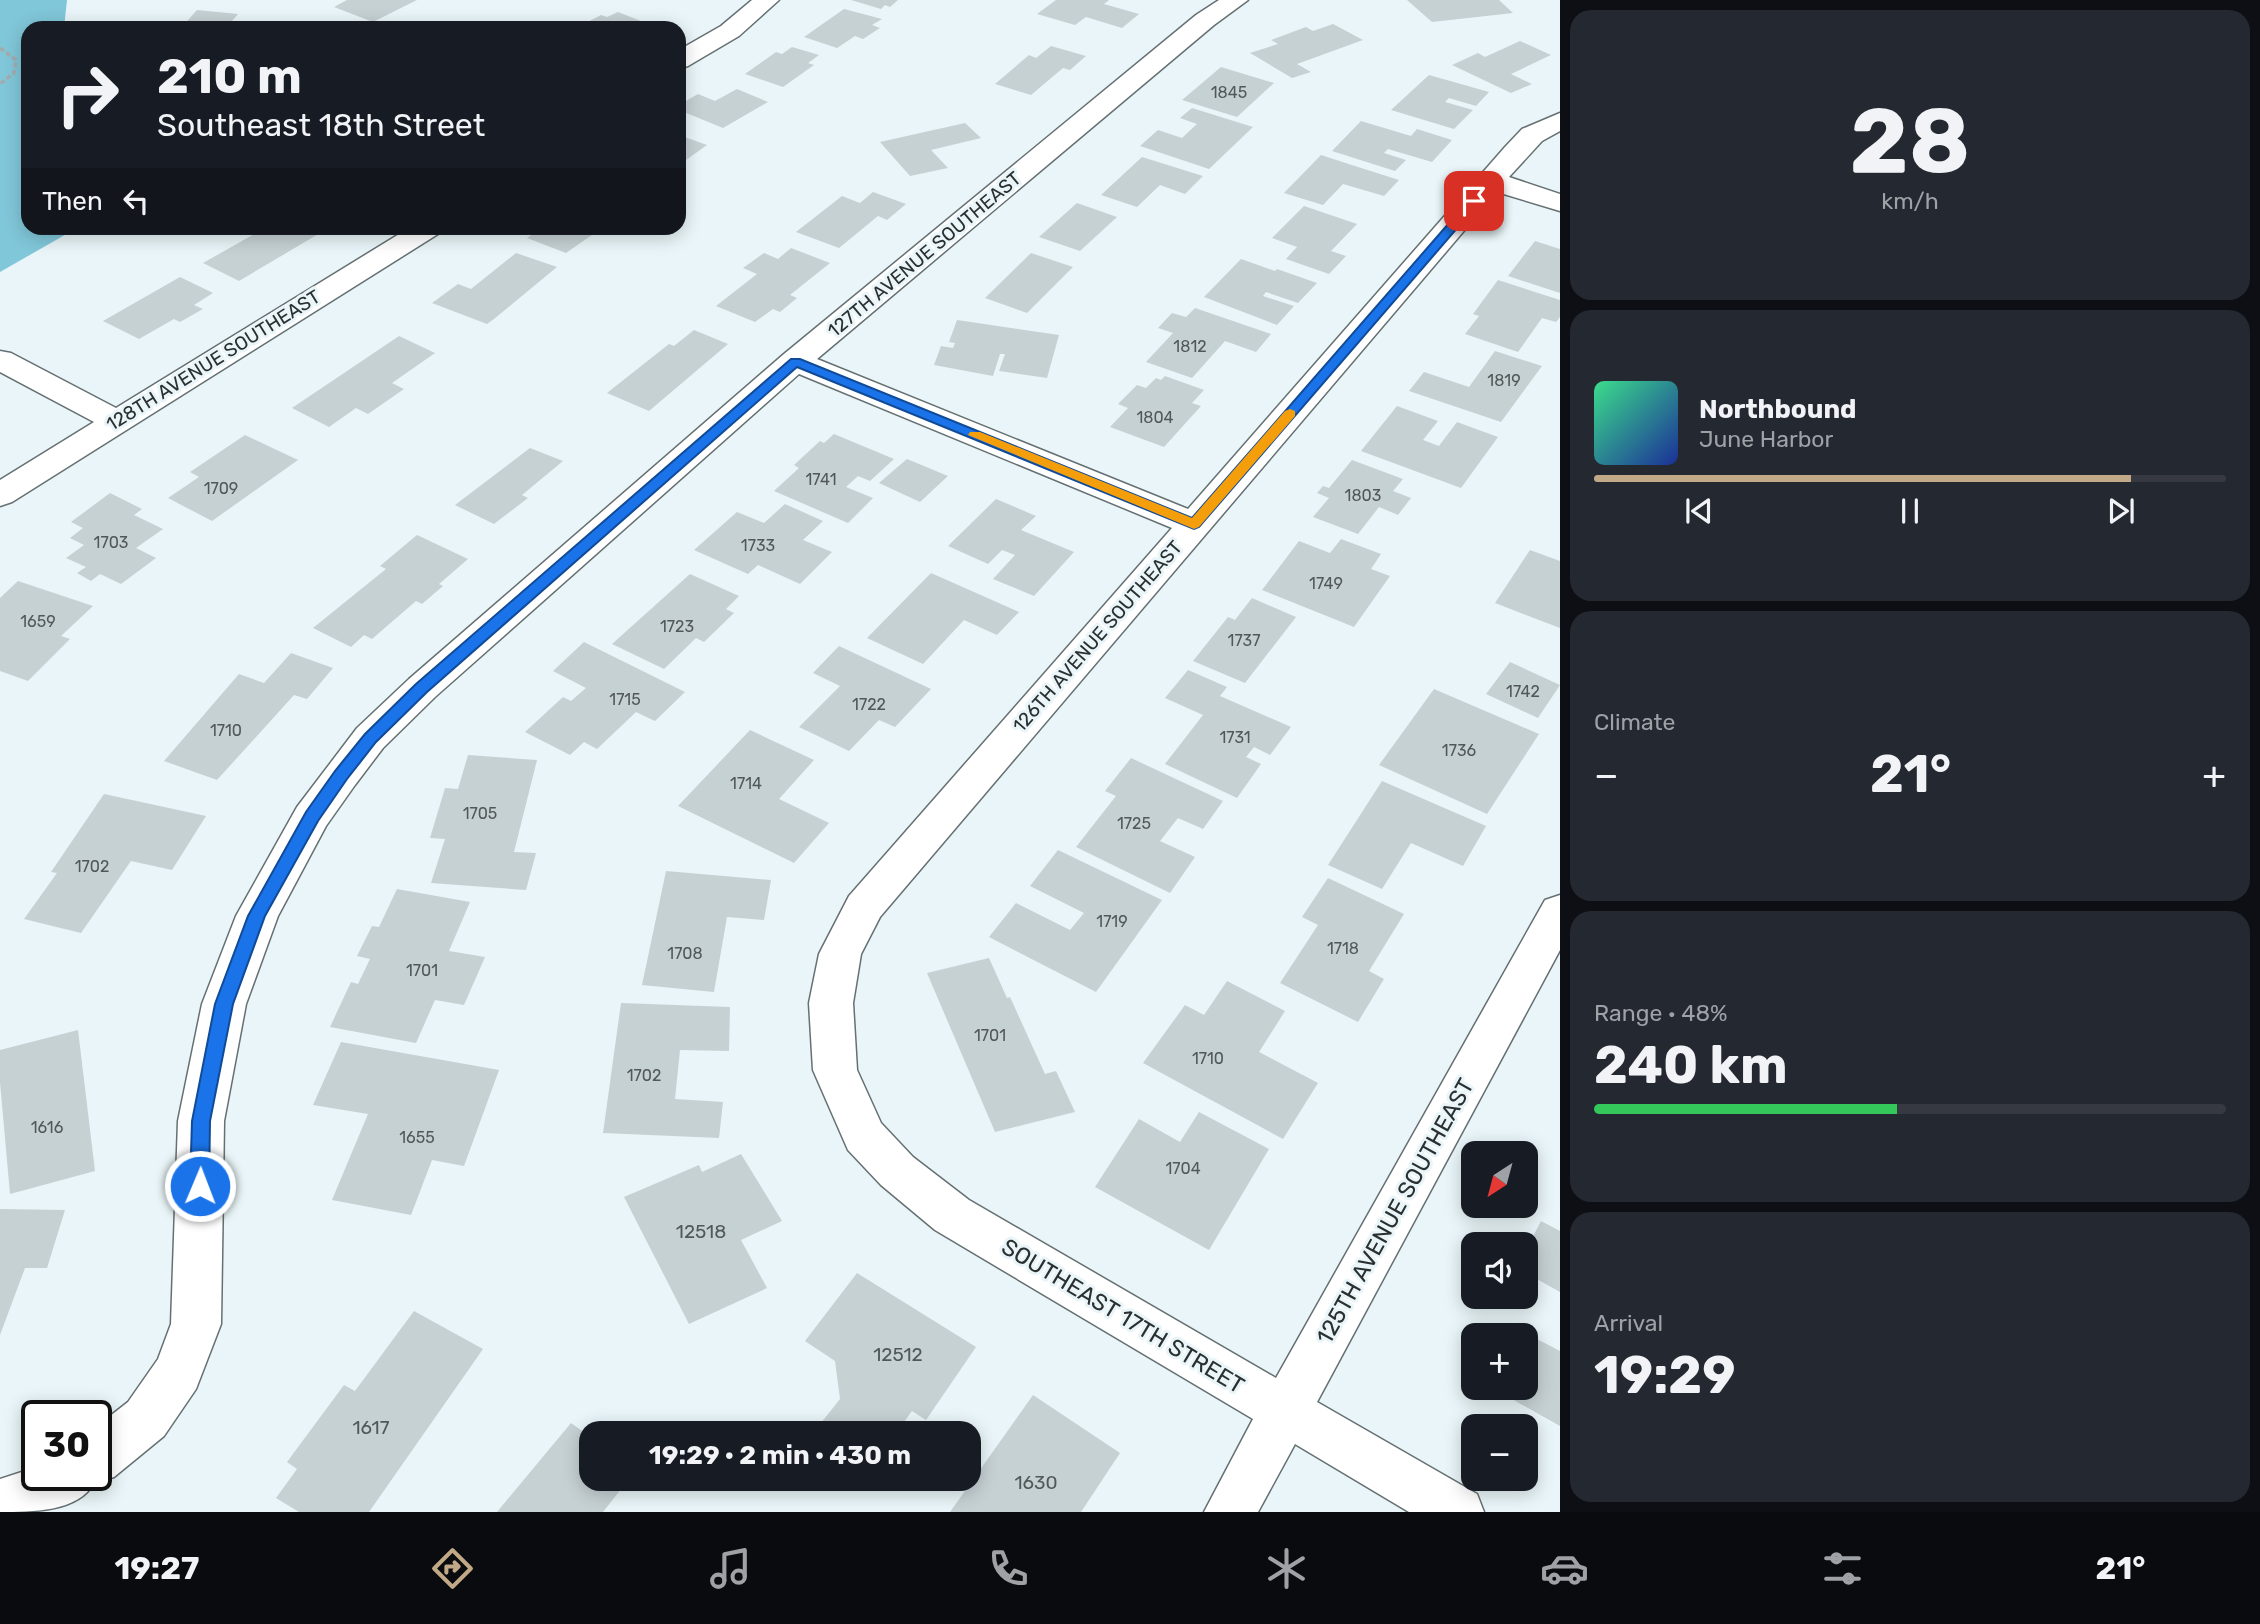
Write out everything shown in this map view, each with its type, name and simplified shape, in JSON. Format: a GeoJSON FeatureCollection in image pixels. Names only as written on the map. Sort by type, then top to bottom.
{"type":"FeatureCollection","features":[{"type":"Feature","properties":{"kind":"street"},"geometry":{"type":"LineString","coordinates":[[686,57],[730,31],[767,0]]}},
{"type":"Feature","properties":{"kind":"street","name":"127TH AVENUE SOUTHEAST"},"geometry":{"type":"LineString","coordinates":[[112,1446],[146,1419],[177,1372],[196,1324],[201,1121],[224,1004],[257,916],[312,817],[370,738],[422,688],[795,361],[1205,20],[1236,0]]}},
{"type":"Feature","properties":{"kind":"street","name":"126TH AVENUE SOUTHEAST"},"geometry":{"type":"LineString","coordinates":[[835,1070],[831,1003],[840,954],[864,907],[1532,135],[1560,121]]}},
{"type":"Feature","properties":{"kind":"street"},"geometry":{"type":"LineString","coordinates":[[1492,181],[1560,203]]}},
{"type":"Feature","properties":{"kind":"street","name":"128TH AVENUE SOUTHEAST"},"geometry":{"type":"LineString","coordinates":[[0,495],[417,235]]}},
{"type":"Feature","properties":{"kind":"street"},"geometry":{"type":"LineString","coordinates":[[0,360],[116,421]]}},
{"type":"Feature","properties":{"kind":"street"},"geometry":{"type":"LineString","coordinates":[[795,361],[1194,524]]}},
{"type":"Feature","properties":{"kind":"street","name":"125TH AVENUE SOUTHEAST"},"geometry":{"type":"LineString","coordinates":[[1230,1512],[1560,911]]}},
{"type":"Feature","properties":{"kind":"street","name":"SOUTHEAST 17TH STREET"},"geometry":{"type":"LineString","coordinates":[[835,1070],[864,1136],[897,1171],[952,1215],[1458,1512]]}},
{"type":"Feature","properties":{"kind":"street"},"geometry":{"type":"LineString","coordinates":[[0,1505],[45,1491]]}},
{"type":"Feature","properties":{"kind":"path"},"geometry":{"type":"LineString","coordinates":[[0,48],[16,60],[14,73],[0,84]]}},
{"type":"Feature","properties":{"kind":"shaded area"},"geometry":{"type":"Polygon","coordinates":[[[0,0],[67,0],[65,21],[21,21],[21,235],[65,235],[0,272],[0,0]]]}},
{"type":"Feature","properties":{"kind":"building"},"geometry":{"type":"Polygon","coordinates":[[[347,0],[417,0],[375,21],[334,7],[347,0]]]}},
{"type":"Feature","properties":{"kind":"building"},"geometry":{"type":"Polygon","coordinates":[[[851,0],[898,0],[890,7],[885,5],[881,9],[851,0]]]}},
{"type":"Feature","properties":{"kind":"building"},"geometry":{"type":"Polygon","coordinates":[[[1056,0],[1109,0],[1104,4],[1139,14],[1122,28],[1086,17],[1075,25],[1037,14],[1056,0]]]}},
{"type":"Feature","properties":{"kind":"building"},"geometry":{"type":"Polygon","coordinates":[[[1407,0],[1499,0],[1513,13],[1432,22],[1407,0]]]}},
{"type":"Feature","properties":{"kind":"building"},"geometry":{"type":"Polygon","coordinates":[[[844,9],[882,19],[872,25],[880,28],[863,39],[855,36],[837,48],[804,37],[844,9]]]}},
{"type":"Feature","properties":{"kind":"building"},"geometry":{"type":"Polygon","coordinates":[[[197,10],[238,14],[232,21],[187,21],[197,10]]]}},
{"type":"Feature","properties":{"kind":"building"},"geometry":{"type":"Polygon","coordinates":[[[618,12],[641,21],[589,21],[601,15],[607,17],[618,12]]]}},
{"type":"Feature","properties":{"kind":"building"},"geometry":{"type":"Polygon","coordinates":[[[1333,24],[1363,40],[1297,64],[1311,72],[1292,78],[1250,53],[1278,44],[1271,40],[1306,27],[1313,31],[1333,24]]]}},
{"type":"Feature","properties":{"kind":"building"},"geometry":{"type":"Polygon","coordinates":[[[1520,41],[1551,55],[1511,74],[1532,84],[1511,93],[1452,65],[1478,53],[1485,57],[1520,41]]]}},
{"type":"Feature","properties":{"kind":"building"},"geometry":{"type":"Polygon","coordinates":[[[1051,46],[1086,56],[1070,70],[1063,68],[1031,95],[995,84],[1029,55],[1036,58],[1051,46]]]}},
{"type":"Feature","properties":{"kind":"building"},"geometry":{"type":"Polygon","coordinates":[[[792,47],[819,55],[808,63],[814,65],[783,87],[745,74],[776,52],[782,54],[792,47]]]}},
{"type":"Feature","properties":{"kind":"building"},"geometry":{"type":"Polygon","coordinates":[[[1221,67],[1274,83],[1237,117],[1182,100],[1221,67]]]}},
{"type":"Feature","properties":{"kind":"building"},"geometry":{"type":"Polygon","coordinates":[[[1429,75],[1489,92],[1476,106],[1449,98],[1445,102],[1473,110],[1454,129],[1391,110],[1429,75]]]}},
{"type":"Feature","properties":{"kind":"building"},"geometry":{"type":"Polygon","coordinates":[[[737,89],[768,102],[723,128],[686,113],[686,101],[698,94],[715,101],[737,89]]]}},
{"type":"Feature","properties":{"kind":"building"},"geometry":{"type":"Polygon","coordinates":[[[1192,108],[1253,127],[1209,169],[1140,146],[1158,130],[1182,138],[1197,124],[1180,118],[1192,108]]]}},
{"type":"Feature","properties":{"kind":"building"},"geometry":{"type":"Polygon","coordinates":[[[1361,121],[1411,136],[1417,129],[1452,140],[1432,162],[1388,149],[1384,153],[1406,160],[1395,171],[1332,151],[1361,121]]]}},
{"type":"Feature","properties":{"kind":"building"},"geometry":{"type":"Polygon","coordinates":[[[965,123],[981,138],[931,150],[948,168],[910,176],[880,142],[965,123]]]}},
{"type":"Feature","properties":{"kind":"building"},"geometry":{"type":"Polygon","coordinates":[[[686,138],[707,145],[686,160],[686,138]]]}},
{"type":"Feature","properties":{"kind":"building"},"geometry":{"type":"Polygon","coordinates":[[[1321,155],[1399,180],[1384,196],[1343,184],[1323,205],[1284,193],[1321,155]]]}},
{"type":"Feature","properties":{"kind":"building"},"geometry":{"type":"Polygon","coordinates":[[[1142,157],[1203,176],[1185,194],[1160,185],[1137,207],[1101,195],[1142,157]]]}},
{"type":"Feature","properties":{"kind":"building"},"geometry":{"type":"Polygon","coordinates":[[[873,192],[906,204],[887,220],[878,216],[839,248],[796,232],[842,196],[860,203],[873,192]]]}},
{"type":"Feature","properties":{"kind":"building"},"geometry":{"type":"Polygon","coordinates":[[[1077,203],[1117,217],[1080,251],[1039,237],[1077,203]]]}},
{"type":"Feature","properties":{"kind":"building"},"geometry":{"type":"Polygon","coordinates":[[[1304,206],[1357,224],[1331,251],[1346,256],[1329,274],[1286,259],[1297,247],[1272,238],[1304,206]]]}},
{"type":"Feature","properties":{"kind":"building"},"geometry":{"type":"Polygon","coordinates":[[[253,235],[317,235],[239,281],[203,263],[253,235]]]}},
{"type":"Feature","properties":{"kind":"building"},"geometry":{"type":"Polygon","coordinates":[[[532,235],[592,235],[566,253],[527,238],[532,235]]]}},
{"type":"Feature","properties":{"kind":"building"},"geometry":{"type":"Polygon","coordinates":[[[1535,241],[1560,249],[1560,293],[1508,276],[1535,241]]]}},
{"type":"Feature","properties":{"kind":"building"},"geometry":{"type":"Polygon","coordinates":[[[791,248],[830,263],[790,295],[797,298],[780,312],[773,309],[755,322],[716,306],[757,274],[743,268],[764,253],[778,259],[791,248]]]}},
{"type":"Feature","properties":{"kind":"building"},"geometry":{"type":"Polygon","coordinates":[[[516,253],[557,267],[487,324],[432,303],[458,284],[471,289],[516,253]]]}},
{"type":"Feature","properties":{"kind":"building"},"geometry":{"type":"Polygon","coordinates":[[[1031,253],[1073,267],[1027,313],[985,298],[1031,253]]]}},
{"type":"Feature","properties":{"kind":"building"},"geometry":{"type":"Polygon","coordinates":[[[1241,259],[1317,283],[1298,303],[1266,292],[1263,296],[1294,306],[1277,325],[1204,297],[1241,259]]]}},
{"type":"Feature","properties":{"kind":"building"},"geometry":{"type":"Polygon","coordinates":[[[180,277],[213,293],[194,305],[203,309],[180,322],[174,319],[139,339],[103,321],[180,277]]]}},
{"type":"Feature","properties":{"kind":"building"},"geometry":{"type":"Polygon","coordinates":[[[1498,280],[1560,300],[1560,317],[1556,322],[1542,318],[1518,352],[1465,334],[1479,316],[1473,314],[1498,280]]]}},
{"type":"Feature","properties":{"kind":"building"},"geometry":{"type":"Polygon","coordinates":[[[1195,308],[1271,334],[1256,352],[1225,341],[1192,378],[1146,362],[1173,333],[1158,328],[1172,313],[1186,317],[1195,308]]]}},
{"type":"Feature","properties":{"kind":"building"},"geometry":{"type":"Polygon","coordinates":[[[957,320],[1059,335],[1047,378],[999,371],[1005,354],[1000,354],[993,376],[934,365],[941,346],[953,348],[955,343],[949,342],[957,320]]]}},
{"type":"Feature","properties":{"kind":"building"},"geometry":{"type":"Polygon","coordinates":[[[694,330],[728,344],[649,411],[607,393],[669,344],[674,346],[694,330]]]}},
{"type":"Feature","properties":{"kind":"building"},"geometry":{"type":"Polygon","coordinates":[[[399,336],[435,353],[392,383],[404,389],[368,414],[356,408],[329,427],[292,408],[399,336]]]}},
{"type":"Feature","properties":{"kind":"building"},"geometry":{"type":"Polygon","coordinates":[[[1495,351],[1542,366],[1501,422],[1409,391],[1424,372],[1469,387],[1495,351]]]}},
{"type":"Feature","properties":{"kind":"building"},"geometry":{"type":"Polygon","coordinates":[[[1165,376],[1204,390],[1192,403],[1201,406],[1164,447],[1110,427],[1128,408],[1118,404],[1137,385],[1146,388],[1156,378],[1161,380],[1165,376]]]}},
{"type":"Feature","properties":{"kind":"building"},"geometry":{"type":"Polygon","coordinates":[[[1397,406],[1438,421],[1423,440],[1439,446],[1457,422],[1498,437],[1461,488],[1361,451],[1397,406]]]}},
{"type":"Feature","properties":{"kind":"building"},"geometry":{"type":"Polygon","coordinates":[[[834,434],[894,459],[870,481],[858,476],[846,487],[873,498],[848,523],[774,491],[799,468],[794,465],[820,441],[824,443],[834,434]]]}},
{"type":"Feature","properties":{"kind":"building"},"geometry":{"type":"Polygon","coordinates":[[[245,435],[298,460],[212,521],[168,498],[199,477],[190,472],[245,435]]]}},
{"type":"Feature","properties":{"kind":"building"},"geometry":{"type":"Polygon","coordinates":[[[530,448],[563,461],[522,495],[528,498],[494,524],[455,505],[530,448]]]}},
{"type":"Feature","properties":{"kind":"building"},"geometry":{"type":"Polygon","coordinates":[[[907,459],[948,476],[920,502],[879,483],[907,459]]]}},
{"type":"Feature","properties":{"kind":"building"},"geometry":{"type":"Polygon","coordinates":[[[1352,460],[1403,479],[1393,491],[1411,498],[1398,515],[1379,507],[1358,534],[1313,517],[1329,498],[1317,493],[1323,486],[1329,488],[1352,460]]]}},
{"type":"Feature","properties":{"kind":"building"},"geometry":{"type":"Polygon","coordinates":[[[110,493],[142,509],[134,515],[163,529],[136,548],[156,558],[121,584],[100,574],[91,581],[77,573],[86,567],[66,558],[84,545],[70,538],[83,528],[71,522],[110,493]]]}},
{"type":"Feature","properties":{"kind":"building"},"geometry":{"type":"Polygon","coordinates":[[[996,499],[1036,516],[1021,530],[1074,552],[1034,596],[993,579],[1015,555],[1002,550],[988,564],[948,546],[996,499]]]}},
{"type":"Feature","properties":{"kind":"building"},"geometry":{"type":"Polygon","coordinates":[[[785,504],[823,521],[803,540],[832,552],[800,584],[758,565],[748,574],[694,550],[737,512],[764,523],[785,504]]]}},
{"type":"Feature","properties":{"kind":"building"},"geometry":{"type":"Polygon","coordinates":[[[417,535],[468,559],[439,584],[443,586],[422,604],[416,601],[372,639],[364,635],[351,647],[313,628],[386,569],[380,566],[417,535]]]}},
{"type":"Feature","properties":{"kind":"building"},"geometry":{"type":"Polygon","coordinates":[[[1341,539],[1381,554],[1371,569],[1390,576],[1354,627],[1262,590],[1299,541],[1330,553],[1341,539]]]}},
{"type":"Feature","properties":{"kind":"building"},"geometry":{"type":"Polygon","coordinates":[[[1530,550],[1560,561],[1560,628],[1495,603],[1530,550]]]}},
{"type":"Feature","properties":{"kind":"building"},"geometry":{"type":"Polygon","coordinates":[[[931,573],[1019,612],[997,635],[964,620],[923,664],[867,638],[931,573]]]}},
{"type":"Feature","properties":{"kind":"building"},"geometry":{"type":"Polygon","coordinates":[[[690,574],[739,596],[726,609],[734,613],[704,642],[696,638],[664,669],[612,644],[690,574]]]}},
{"type":"Feature","properties":{"kind":"building"},"geometry":{"type":"Polygon","coordinates":[[[18,581],[93,606],[61,636],[70,639],[28,681],[0,671],[0,598],[18,581]]]}},
{"type":"Feature","properties":{"kind":"building"},"geometry":{"type":"Polygon","coordinates":[[[1252,598],[1296,617],[1245,683],[1193,661],[1228,617],[1235,620],[1252,598]]]}},
{"type":"Feature","properties":{"kind":"building"},"geometry":{"type":"Polygon","coordinates":[[[584,642],[685,692],[655,721],[636,712],[597,749],[584,742],[570,755],[525,732],[563,697],[571,701],[586,688],[553,671],[584,642]]]}},
{"type":"Feature","properties":{"kind":"building"},"geometry":{"type":"Polygon","coordinates":[[[839,646],[931,689],[895,727],[879,720],[849,751],[799,727],[840,686],[813,673],[839,646]]]}},
{"type":"Feature","properties":{"kind":"building"},"geometry":{"type":"Polygon","coordinates":[[[291,653],[333,668],[307,699],[294,695],[217,780],[164,761],[239,674],[264,683],[291,653]]]}},
{"type":"Feature","properties":{"kind":"building"},"geometry":{"type":"Polygon","coordinates":[[[1510,662],[1560,685],[1538,718],[1486,694],[1510,662]]]}},
{"type":"Feature","properties":{"kind":"building"},"geometry":{"type":"Polygon","coordinates":[[[1188,670],[1227,687],[1220,696],[1291,727],[1270,755],[1254,747],[1246,757],[1261,764],[1237,798],[1165,764],[1203,715],[1165,698],[1188,670]]]}},
{"type":"Feature","properties":{"kind":"building"},"geometry":{"type":"Polygon","coordinates":[[[1434,689],[1539,734],[1487,814],[1379,765],[1434,689]]]}},
{"type":"Feature","properties":{"kind":"building"},"geometry":{"type":"Polygon","coordinates":[[[750,730],[814,760],[779,799],[829,823],[794,863],[678,806],[750,730]]]}},
{"type":"Feature","properties":{"kind":"building"},"geometry":{"type":"Polygon","coordinates":[[[468,755],[537,760],[514,852],[536,853],[526,890],[431,883],[445,839],[430,838],[445,788],[458,789],[468,755]]]}},
{"type":"Feature","properties":{"kind":"building"},"geometry":{"type":"Polygon","coordinates":[[[1131,758],[1223,801],[1203,829],[1178,818],[1160,841],[1195,857],[1170,893],[1076,847],[1116,796],[1105,791],[1131,758]]]}},
{"type":"Feature","properties":{"kind":"building"},"geometry":{"type":"Polygon","coordinates":[[[1382,781],[1486,826],[1463,866],[1411,843],[1382,889],[1328,865],[1382,781]]]}},
{"type":"Feature","properties":{"kind":"building"},"geometry":{"type":"Polygon","coordinates":[[[104,794],[206,816],[172,870],[131,861],[81,933],[24,919],[57,873],[51,872],[104,794]]]}},
{"type":"Feature","properties":{"kind":"building"},"geometry":{"type":"Polygon","coordinates":[[[1058,850],[1162,900],[1096,992],[989,937],[1016,903],[1070,930],[1084,913],[1030,886],[1058,850]]]}},
{"type":"Feature","properties":{"kind":"building"},"geometry":{"type":"Polygon","coordinates":[[[666,871],[771,880],[764,920],[727,917],[714,992],[642,985],[666,871]]]}},
{"type":"Feature","properties":{"kind":"building"},"geometry":{"type":"Polygon","coordinates":[[[1328,878],[1404,914],[1369,971],[1384,979],[1358,1022],[1280,983],[1318,925],[1302,917],[1328,878]]]}},
{"type":"Feature","properties":{"kind":"building"},"geometry":{"type":"Polygon","coordinates":[[[397,889],[470,902],[449,951],[485,957],[464,1005],[435,1000],[416,1043],[330,1027],[351,982],[358,984],[370,959],[357,956],[372,926],[379,927],[397,889]]]}},
{"type":"Feature","properties":{"kind":"building"},"geometry":{"type":"Polygon","coordinates":[[[989,958],[1045,1074],[1056,1071],[1075,1112],[995,1132],[927,973],[989,958]]]}},
{"type":"Feature","properties":{"kind":"building"},"geometry":{"type":"Polygon","coordinates":[[[1227,981],[1285,1011],[1259,1052],[1318,1083],[1283,1139],[1143,1063],[1185,1005],[1204,1015],[1227,981]]]}},
{"type":"Feature","properties":{"kind":"building"},"geometry":{"type":"Polygon","coordinates":[[[621,1003],[730,1007],[729,1051],[680,1050],[675,1099],[723,1102],[719,1138],[603,1133],[621,1003]]]}},
{"type":"Feature","properties":{"kind":"building"},"geometry":{"type":"Polygon","coordinates":[[[78,1030],[95,1171],[10,1194],[0,1082],[0,1050],[78,1030]]]}},
{"type":"Feature","properties":{"kind":"building"},"geometry":{"type":"Polygon","coordinates":[[[341,1042],[499,1070],[464,1166],[432,1160],[411,1215],[332,1200],[368,1114],[313,1105],[341,1042]]]}},
{"type":"Feature","properties":{"kind":"building"},"geometry":{"type":"Polygon","coordinates":[[[1199,1112],[1269,1149],[1209,1250],[1095,1187],[1139,1119],[1180,1142],[1199,1112]]]}},
{"type":"Feature","properties":{"kind":"building"},"geometry":{"type":"Polygon","coordinates":[[[741,1154],[782,1221],[741,1240],[767,1288],[689,1324],[624,1197],[699,1165],[702,1172],[741,1154]]]}},
{"type":"Feature","properties":{"kind":"building"},"geometry":{"type":"Polygon","coordinates":[[[0,1209],[65,1210],[47,1268],[25,1268],[0,1335],[0,1209]]]}},
{"type":"Feature","properties":{"kind":"building"},"geometry":{"type":"Polygon","coordinates":[[[1541,1221],[1560,1231],[1560,1292],[1538,1280],[1538,1232],[1535,1232],[1541,1221]]]}},
{"type":"Feature","properties":{"kind":"building"},"geometry":{"type":"Polygon","coordinates":[[[857,1273],[976,1347],[926,1420],[912,1411],[905,1421],[823,1421],[840,1399],[835,1361],[805,1341],[857,1273]]]}},
{"type":"Feature","properties":{"kind":"building"},"geometry":{"type":"Polygon","coordinates":[[[414,1311],[483,1349],[369,1512],[299,1512],[276,1498],[297,1469],[287,1462],[344,1385],[355,1391],[414,1311]]]}},
{"type":"Feature","properties":{"kind":"building"},"geometry":{"type":"Polygon","coordinates":[[[1538,1340],[1560,1351],[1560,1426],[1514,1400],[1538,1400],[1538,1340]]]}},
{"type":"Feature","properties":{"kind":"building"},"geometry":{"type":"Polygon","coordinates":[[[1033,1395],[1120,1453],[1081,1512],[950,1512],[965,1491],[981,1491],[981,1468],[1033,1395]]]}},
{"type":"Feature","properties":{"kind":"building"},"geometry":{"type":"Polygon","coordinates":[[[571,1423],[579,1429],[579,1491],[620,1491],[603,1512],[497,1512],[571,1423]]]}},
{"type":"Feature","properties":{"kind":"slow traffic"},"geometry":{"type":"LineString","coordinates":[[975,435],[1194,524],[1290,413]]}},
{"type":"Feature","properties":{"kind":"route"},"geometry":{"type":"LineString","coordinates":[[200,1186],[201,1121],[224,1004],[257,916],[312,817],[341,775],[370,738],[422,688],[795,361],[1194,524],[1474,201]]}}]}
